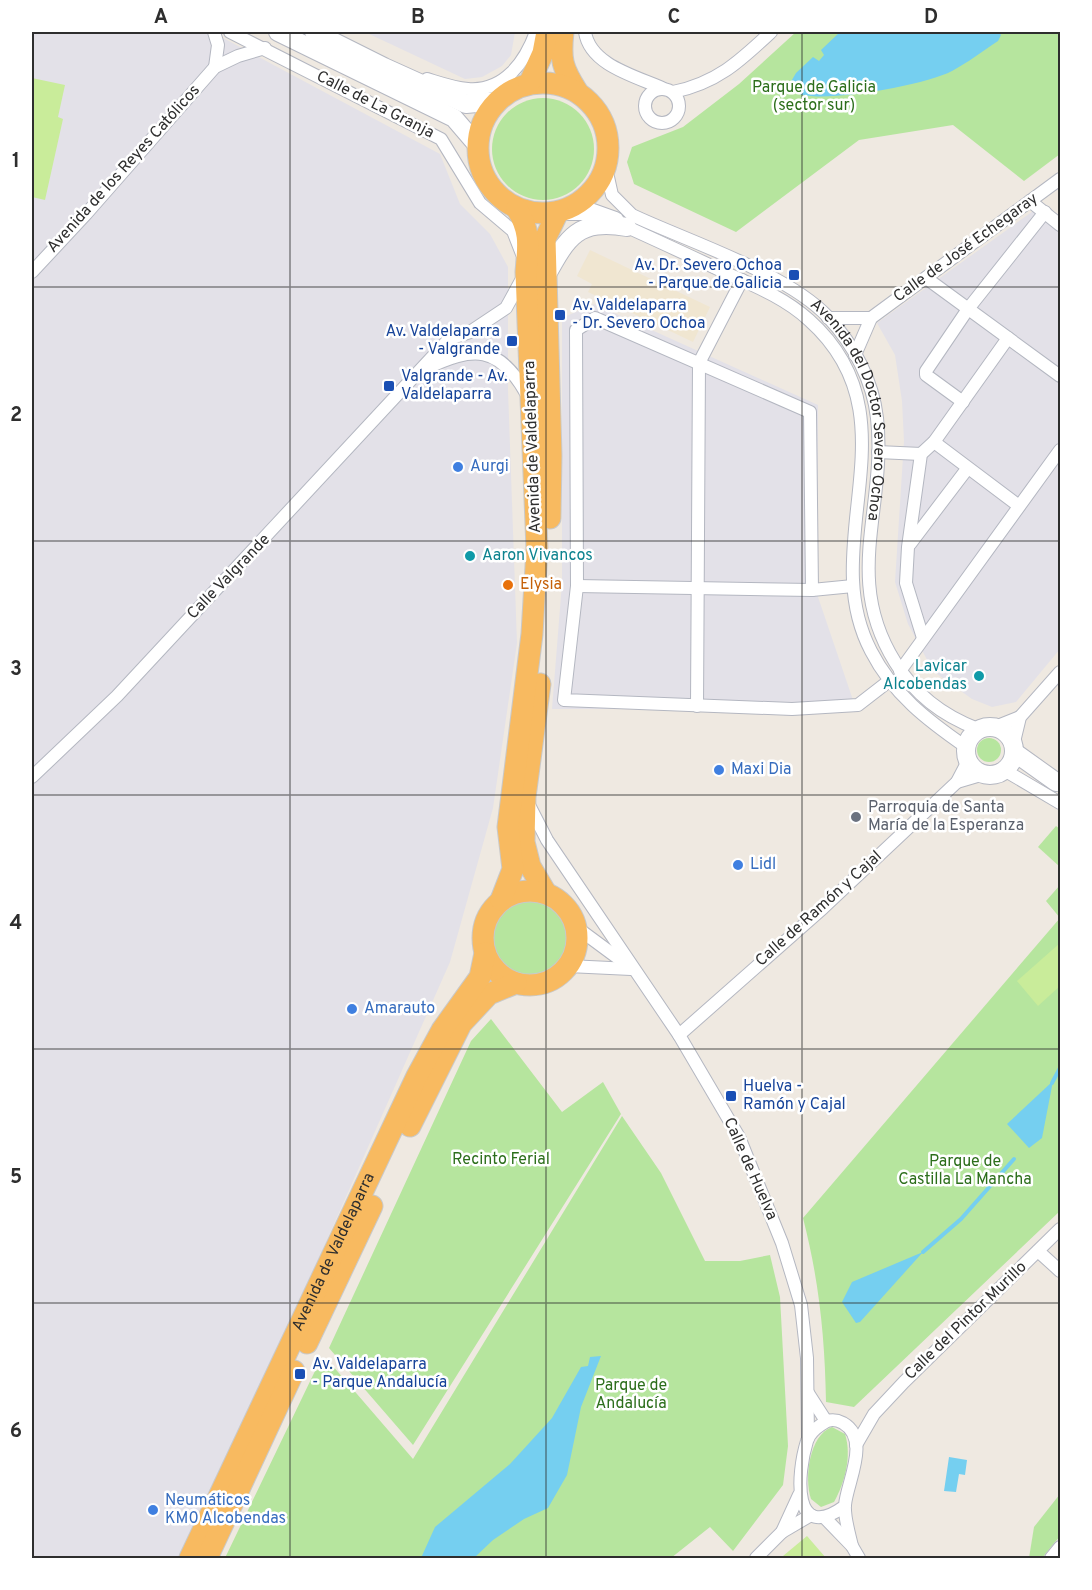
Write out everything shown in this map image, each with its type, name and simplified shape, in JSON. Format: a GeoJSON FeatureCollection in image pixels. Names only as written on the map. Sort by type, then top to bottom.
{"type":"FeatureCollection","features":[{"type":"Feature","properties":{"kind":"highway"},"geometry":{"type":"LineString","coordinates":[[529,84],[543,52],[547,32]]}},
{"type":"Feature","properties":{"kind":"highway"},"geometry":{"type":"LineString","coordinates":[[563,32],[561,54],[564,72],[577,91],[594,105],[605,124],[609,146],[606,168],[597,187],[590,194],[561,211],[532,213],[517,209],[501,198],[488,184],[480,166],[478,146],[484,122],[498,100],[512,90],[529,84],[562,85],[577,91]]}},
{"type":"Feature","properties":{"kind":"highway","name":"Avenida de Valdelaparra"},"geometry":{"type":"LineString","coordinates":[[517,209],[527,225],[536,274],[551,455],[549,580],[535,730],[525,797],[524,842],[530,866],[546,893]]}},
{"type":"Feature","properties":{"kind":"highway","name":"Avenida de Valdelaparra"},"geometry":{"type":"LineString","coordinates":[[501,900],[513,869],[508,827],[533,618],[537,549],[531,402],[536,274],[545,239],[561,211]]}},
{"type":"Feature","properties":{"kind":"highway"},"geometry":{"type":"LineString","coordinates":[[530,890],[546,893],[565,907],[576,927],[577,941],[568,966],[558,976],[545,983],[530,985],[516,983],[502,976],[492,966],[485,953],[485,924],[491,911],[501,900],[515,893],[530,890]]}},
{"type":"Feature","properties":{"kind":"highway","name":"Avenida de Valdelaparra"},"geometry":{"type":"LineString","coordinates":[[190,1558],[442,1030],[480,977],[485,953]]}},
{"type":"Feature","properties":{"kind":"highway","name":"Avenida de Valdelaparra"},"geometry":{"type":"LineString","coordinates":[[207,1558],[450,1042],[461,1024],[489,994],[516,983]]}},
{"type":"Feature","properties":{"kind":"highway"},"geometry":{"type":"LineString","coordinates":[[356,1174],[379,1158]]}},
{"type":"Feature","properties":{"kind":"main road"},"geometry":{"type":"LineString","coordinates":[[278,32],[454,118],[478,146]]}},
{"type":"Feature","properties":{"kind":"main road"},"geometry":{"type":"LineString","coordinates":[[314,32],[384,68],[466,104],[498,100]]}},
{"type":"Feature","properties":{"kind":"main road","name":"Avenida del Doctor Severo Ochoa"},"geometry":{"type":"LineString","coordinates":[[561,211],[587,211],[627,227]]}},
{"type":"Feature","properties":{"kind":"main road","name":"Avenida del Doctor Severo Ochoa"},"geometry":{"type":"LineString","coordinates":[[536,274],[573,234],[588,226],[605,223],[627,227]]}},
{"type":"Feature","properties":{"kind":"main road"},"geometry":{"type":"LineString","coordinates":[[1014,749],[1013,759],[1004,770],[984,774],[967,754],[972,734],[987,728],[1007,734],[1014,749],[1058,784]]}},
{"type":"Feature","properties":{"kind":"street"},"geometry":{"type":"LineString","coordinates":[[214,32],[218,45],[215,67]]}},
{"type":"Feature","properties":{"kind":"street","name":"Calle de La Granja"},"geometry":{"type":"LineString","coordinates":[[230,32],[441,139],[480,202],[513,231],[536,274]]}},
{"type":"Feature","properties":{"kind":"street"},"geometry":{"type":"LineString","coordinates":[[384,68],[467,89],[491,88],[514,71],[527,55],[536,32]]}},
{"type":"Feature","properties":{"kind":"street"},"geometry":{"type":"LineString","coordinates":[[585,32],[587,43],[600,58],[618,69],[668,90],[697,87],[723,74],[771,32]]}},
{"type":"Feature","properties":{"kind":"street","name":"Avenida de los Reyes Católicos"},"geometry":{"type":"LineString","coordinates":[[32,272],[215,67],[238,56],[265,48]]}},
{"type":"Feature","properties":{"kind":"street","name":"Avenida del Doctor Severo Ochoa"},"geometry":{"type":"LineString","coordinates":[[606,168],[612,195],[632,215],[788,287],[828,318],[855,355],[874,403],[878,452],[868,587],[880,635],[900,671],[927,701],[947,717],[987,728]]}},
{"type":"Feature","properties":{"kind":"street","name":"Calle de José Echegaray"},"geometry":{"type":"LineString","coordinates":[[871,318],[1060,179]]}},
{"type":"Feature","properties":{"kind":"street"},"geometry":{"type":"LineString","coordinates":[[1030,201],[1060,225]]}},
{"type":"Feature","properties":{"kind":"street"},"geometry":{"type":"LineString","coordinates":[[963,402],[926,375],[926,371],[968,309],[1045,212]]}},
{"type":"Feature","properties":{"kind":"street","name":"Avenida del Doctor Severo Ochoa"},"geometry":{"type":"LineString","coordinates":[[627,227],[778,297],[811,321],[843,362],[861,409],[864,440],[853,586],[863,632],[889,681],[914,709],[967,754]]}},
{"type":"Feature","properties":{"kind":"street","name":"Calle Valgrande"},"geometry":{"type":"LineString","coordinates":[[32,777],[117,696],[422,371],[449,339],[470,332],[506,308],[536,274]]}},
{"type":"Feature","properties":{"kind":"street"},"geometry":{"type":"LineString","coordinates":[[926,278],[1060,376]]}},
{"type":"Feature","properties":{"kind":"street"},"geometry":{"type":"LineString","coordinates":[[697,706],[699,363],[742,280]]}},
{"type":"Feature","properties":{"kind":"street"},"geometry":{"type":"LineString","coordinates":[[812,590],[810,412],[595,318],[576,330],[577,585],[564,700],[792,709],[858,705],[889,681]]}},
{"type":"Feature","properties":{"kind":"street"},"geometry":{"type":"LineString","coordinates":[[828,318],[871,318],[855,355]]}},
{"type":"Feature","properties":{"kind":"street"},"geometry":{"type":"LineString","coordinates":[[923,638],[906,583],[908,546],[921,454],[934,442],[1008,338]]}},
{"type":"Feature","properties":{"kind":"street"},"geometry":{"type":"LineString","coordinates":[[422,371],[456,354],[485,353],[514,371],[531,402]]}},
{"type":"Feature","properties":{"kind":"street"},"geometry":{"type":"LineString","coordinates":[[934,442],[1019,506]]}},
{"type":"Feature","properties":{"kind":"street"},"geometry":{"type":"LineString","coordinates":[[900,671],[1060,450]]}},
{"type":"Feature","properties":{"kind":"street"},"geometry":{"type":"LineString","coordinates":[[878,452],[921,454]]}},
{"type":"Feature","properties":{"kind":"street"},"geometry":{"type":"LineString","coordinates":[[908,546],[967,469]]}},
{"type":"Feature","properties":{"kind":"street"},"geometry":{"type":"LineString","coordinates":[[577,585],[812,590],[853,586]]}},
{"type":"Feature","properties":{"kind":"street"},"geometry":{"type":"LineString","coordinates":[[987,728],[1020,717],[1060,672]]}},
{"type":"Feature","properties":{"kind":"street"},"geometry":{"type":"LineString","coordinates":[[1014,749],[1020,717]]}},
{"type":"Feature","properties":{"kind":"street","name":"Calle de Ramón y Cajal"},"geometry":{"type":"LineString","coordinates":[[957,782],[967,754]]}},
{"type":"Feature","properties":{"kind":"street"},"geometry":{"type":"LineString","coordinates":[[1004,770],[1060,803]]}},
{"type":"Feature","properties":{"kind":"street","name":"Calle de Ramón y Cajal"},"geometry":{"type":"LineString","coordinates":[[679,1035],[823,908],[957,782],[984,774]]}},
{"type":"Feature","properties":{"kind":"street","name":"Calle de Huelva"},"geometry":{"type":"LineString","coordinates":[[525,797],[547,840],[632,969],[679,1035],[739,1137],[782,1243],[801,1305],[807,1358],[808,1438],[801,1467],[800,1495]]}},
{"type":"Feature","properties":{"kind":"street"},"geometry":{"type":"LineString","coordinates":[[576,927],[632,969]]}},
{"type":"Feature","properties":{"kind":"street"},"geometry":{"type":"LineString","coordinates":[[568,966],[632,969]]}},
{"type":"Feature","properties":{"kind":"street","name":"Calle del Pintor Murillo"},"geometry":{"type":"LineString","coordinates":[[845,1506],[856,1445],[874,1414],[1060,1230]]}},
{"type":"Feature","properties":{"kind":"street"},"geometry":{"type":"LineString","coordinates":[[1038,1251],[1060,1271]]}},
{"type":"Feature","properties":{"kind":"street"},"geometry":{"type":"LineString","coordinates":[[808,1394],[826,1421]]}},
{"type":"Feature","properties":{"kind":"street","name":"Calle del Pintor Murillo"},"geometry":{"type":"LineString","coordinates":[[846,1424],[874,1414]]}},
{"type":"Feature","properties":{"kind":"street"},"geometry":{"type":"LineString","coordinates":[[808,1438],[826,1421],[836,1420],[846,1424],[856,1445]]}},
{"type":"Feature","properties":{"kind":"street"},"geometry":{"type":"LineString","coordinates":[[800,1495],[803,1507],[811,1515],[824,1517],[845,1506],[852,1546]]}},
{"type":"Feature","properties":{"kind":"street"},"geometry":{"type":"LineString","coordinates":[[782,1532],[800,1495]]}},
{"type":"Feature","properties":{"kind":"street"},"geometry":{"type":"LineString","coordinates":[[756,1558],[782,1532],[811,1515]]}},
{"type":"Feature","properties":{"kind":"street"},"geometry":{"type":"LineString","coordinates":[[824,1517],[852,1546],[859,1558]]}},
{"type":"Feature","properties":{"kind":"street"},"geometry":{"type":"LineString","coordinates":[[1051,1558],[1060,1547]]}},
{"type":"Feature","properties":{"kind":"shaded area"},"geometry":{"type":"Polygon","coordinates":[[[32,32],[212,32],[440,154],[460,204],[490,234],[508,267],[508,390],[517,643],[493,808],[450,962],[186,1558],[32,1558],[32,32]]]}},
{"type":"Feature","properties":{"kind":"shaded area"},"geometry":{"type":"Polygon","coordinates":[[[365,32],[515,32],[511,55],[502,66],[482,77],[465,79],[365,32]]]}},
{"type":"Feature","properties":{"kind":"shaded area"},"geometry":{"type":"Polygon","coordinates":[[[1043,204],[1060,218],[1060,649],[1016,702],[992,707],[972,699],[933,671],[908,624],[895,582],[904,441],[902,401],[895,355],[877,323],[1043,204]]]}},
{"type":"Feature","properties":{"kind":"shaded area"},"geometry":{"type":"Polygon","coordinates":[[[590,250],[710,307],[693,342],[588,292],[592,284],[577,276],[590,250]]]}},
{"type":"Feature","properties":{"kind":"shaded area"},"geometry":{"type":"Polygon","coordinates":[[[594,304],[818,405],[817,594],[856,709],[552,709],[562,583],[562,318],[594,304]]]}},
{"type":"Feature","properties":{"kind":"green space","name":"Parque de Galicia (sector sur)"},"geometry":{"type":"Polygon","coordinates":[[[796,32],[1060,32],[1060,154],[1024,181],[953,125],[859,140],[736,232],[634,184],[627,162],[632,147],[683,127],[739,84],[796,32]]]}},
{"type":"Feature","properties":{"kind":"green space"},"geometry":{"type":"Polygon","coordinates":[[[32,78],[65,85],[58,117],[63,119],[45,200],[32,197],[32,78]]]}},
{"type":"Feature","properties":{"kind":"green space"},"geometry":{"type":"Polygon","coordinates":[[[543,98],[562,102],[579,113],[590,130],[594,149],[590,168],[579,185],[562,196],[543,200],[524,196],[507,185],[496,168],[492,149],[496,130],[507,113],[524,102],[543,98]]]}},
{"type":"Feature","properties":{"kind":"green space"},"geometry":{"type":"Polygon","coordinates":[[[989,738],[997,742],[1001,750],[997,758],[989,762],[981,758],[977,750],[981,742],[989,738]]]}},
{"type":"Feature","properties":{"kind":"green space"},"geometry":{"type":"Polygon","coordinates":[[[1056,826],[1060,829],[1060,867],[1038,847],[1056,826]]]}},
{"type":"Feature","properties":{"kind":"green space"},"geometry":{"type":"Polygon","coordinates":[[[1060,885],[1060,918],[1046,901],[1060,885]]]}},
{"type":"Feature","properties":{"kind":"green space"},"geometry":{"type":"Polygon","coordinates":[[[530,896],[546,899],[560,908],[569,922],[572,938],[569,954],[560,968],[546,977],[530,980],[514,977],[500,968],[491,954],[488,938],[491,922],[500,908],[514,899],[530,896]]]}},
{"type":"Feature","properties":{"kind":"green space","name":"Parque de Castilla La Mancha"},"geometry":{"type":"Polygon","coordinates":[[[1060,918],[1060,1211],[854,1407],[826,1402],[820,1309],[803,1218],[1060,918]]]}},
{"type":"Feature","properties":{"kind":"green space"},"geometry":{"type":"Polygon","coordinates":[[[1060,943],[1060,986],[1038,1006],[1017,981],[1060,943]]]}},
{"type":"Feature","properties":{"kind":"green space","name":"Recinto Ferial"},"geometry":{"type":"Polygon","coordinates":[[[491,1019],[562,1112],[603,1082],[621,1114],[413,1445],[329,1348],[471,1041],[491,1019]]]}},
{"type":"Feature","properties":{"kind":"green space","name":"Parque de Andalucía"},"geometry":{"type":"Polygon","coordinates":[[[622,1116],[661,1173],[705,1261],[740,1261],[770,1255],[780,1297],[788,1446],[783,1485],[733,1551],[710,1527],[671,1558],[225,1558],[315,1371],[332,1365],[413,1459],[622,1116]]]}},
{"type":"Feature","properties":{"kind":"green space"},"geometry":{"type":"Polygon","coordinates":[[[832,1427],[845,1434],[847,1460],[844,1477],[834,1502],[821,1507],[811,1499],[808,1480],[810,1458],[818,1439],[832,1427]]]}},
{"type":"Feature","properties":{"kind":"green space"},"geometry":{"type":"Polygon","coordinates":[[[1060,1494],[1060,1536],[1042,1558],[1029,1558],[1034,1527],[1060,1494]]]}},
{"type":"Feature","properties":{"kind":"green space"},"geometry":{"type":"Polygon","coordinates":[[[807,1536],[826,1558],[785,1558],[783,1556],[807,1536]]]}},
{"type":"Feature","properties":{"kind":"water"},"geometry":{"type":"Polygon","coordinates":[[[840,32],[999,32],[1001,35],[998,41],[958,68],[921,82],[876,91],[831,96],[812,96],[794,91],[789,85],[796,73],[813,57],[819,61],[824,55],[821,50],[840,32]]]}},
{"type":"Feature","properties":{"kind":"water"},"geometry":{"type":"Polygon","coordinates":[[[1053,1081],[1042,1138],[1029,1148],[1007,1124],[1053,1081]]]}},
{"type":"Feature","properties":{"kind":"water"},"geometry":{"type":"Polygon","coordinates":[[[923,1252],[860,1322],[856,1323],[842,1302],[852,1282],[923,1252]]]}},
{"type":"Feature","properties":{"kind":"water"},"geometry":{"type":"Polygon","coordinates":[[[601,1356],[581,1407],[567,1475],[548,1508],[524,1519],[493,1540],[474,1558],[421,1558],[435,1527],[510,1464],[552,1418],[581,1367],[588,1366],[590,1357],[601,1356]]]}},
{"type":"Feature","properties":{"kind":"water"},"geometry":{"type":"Polygon","coordinates":[[[949,1457],[967,1460],[965,1475],[959,1474],[956,1492],[944,1491],[949,1457]]]}},
{"type":"Feature","properties":{"kind":"waterway"},"geometry":{"type":"LineString","coordinates":[[1052,1083],[1060,1068]]}},
{"type":"Feature","properties":{"kind":"waterway"},"geometry":{"type":"LineString","coordinates":[[923,1252],[961,1219],[1014,1159]]}},
{"type":"Feature","properties":{"kind":"place","name":"Av. Dr. Severo Ochoa - Parque de Galicia"},"geometry":{"type":"Point","coordinates":[794,275]}},
{"type":"Feature","properties":{"kind":"place","name":"Av. Valdelaparra - Dr. Severo Ochoa"},"geometry":{"type":"Point","coordinates":[560,315]}},
{"type":"Feature","properties":{"kind":"place","name":"Av. Valdelaparra - Valgrande"},"geometry":{"type":"Point","coordinates":[512,341]}},
{"type":"Feature","properties":{"kind":"place","name":"Valgrande - Av. Valdelaparra"},"geometry":{"type":"Point","coordinates":[389,386]}},
{"type":"Feature","properties":{"kind":"place","name":"Aurgi"},"geometry":{"type":"Point","coordinates":[458,467]}},
{"type":"Feature","properties":{"kind":"place","name":"Aaron Vivancos"},"geometry":{"type":"Point","coordinates":[470,556]}},
{"type":"Feature","properties":{"kind":"place","name":"Elysia"},"geometry":{"type":"Point","coordinates":[508,585]}},
{"type":"Feature","properties":{"kind":"place","name":"Lavicar Alcobendas"},"geometry":{"type":"Point","coordinates":[979,676]}},
{"type":"Feature","properties":{"kind":"place","name":"Maxi Dia"},"geometry":{"type":"Point","coordinates":[719,770]}},
{"type":"Feature","properties":{"kind":"place","name":"Parroquia de Santa María de la Esperanza"},"geometry":{"type":"Point","coordinates":[856,817]}},
{"type":"Feature","properties":{"kind":"place","name":"Lidl"},"geometry":{"type":"Point","coordinates":[738,865]}},
{"type":"Feature","properties":{"kind":"place","name":"Amarauto"},"geometry":{"type":"Point","coordinates":[352,1009]}},
{"type":"Feature","properties":{"kind":"place","name":"Huelva - Ramón y Cajal"},"geometry":{"type":"Point","coordinates":[731,1096]}},
{"type":"Feature","properties":{"kind":"place","name":"Av. Valdelaparra - Parque Andalucía"},"geometry":{"type":"Point","coordinates":[300,1374]}},
{"type":"Feature","properties":{"kind":"place","name":"Neumáticos KM0 Alcobendas"},"geometry":{"type":"Point","coordinates":[153,1510]}}]}
